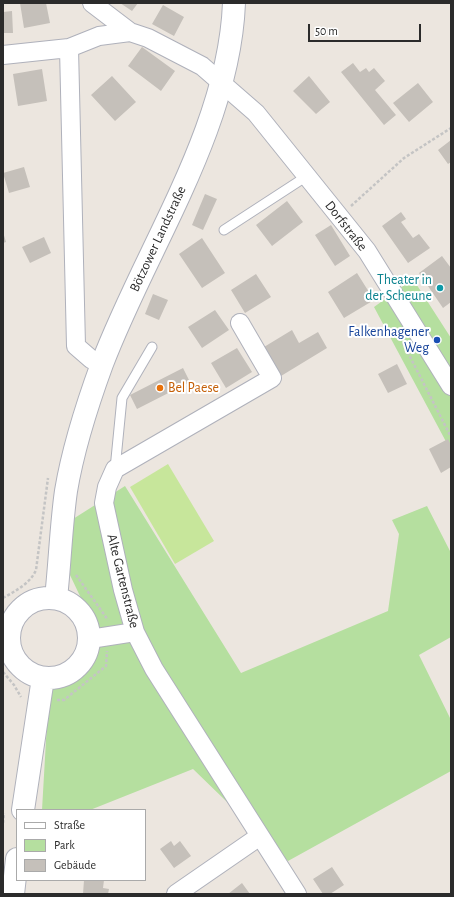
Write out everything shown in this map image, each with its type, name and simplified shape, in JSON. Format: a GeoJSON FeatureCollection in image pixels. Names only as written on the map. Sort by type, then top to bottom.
{"type":"FeatureCollection","features":[{"type":"Feature","properties":{"kind":"main road","name":"Bötzower Landstraße"},"geometry":{"type":"LineString","coordinates":[[56,598],[66,491],[77,445],[102,365],[119,323],[207,130],[221,82],[234,3]]}},
{"type":"Feature","properties":{"kind":"main road"},"geometry":{"type":"LineString","coordinates":[[56,598],[65,600],[81,612],[88,625],[90,639],[84,658],[71,672],[62,676],[43,678],[29,673],[18,664],[11,651],[6,636],[12,622],[20,610],[36,599],[56,598]]}},
{"type":"Feature","properties":{"kind":"main road"},"geometry":{"type":"LineString","coordinates":[[14,809],[43,678]]}},
{"type":"Feature","properties":{"kind":"main road"},"geometry":{"type":"LineString","coordinates":[[12,894],[16,866]]}},
{"type":"Feature","properties":{"kind":"street"},"geometry":{"type":"LineString","coordinates":[[92,3],[130,32]]}},
{"type":"Feature","properties":{"kind":"street"},"geometry":{"type":"LineString","coordinates":[[3,54],[68,48],[99,36],[130,32]]}},
{"type":"Feature","properties":{"kind":"street","name":"Dorfstraße"},"geometry":{"type":"LineString","coordinates":[[130,32],[148,38],[197,64],[221,82],[256,113],[367,251],[451,386]]}},
{"type":"Feature","properties":{"kind":"street"},"geometry":{"type":"LineString","coordinates":[[68,48],[76,346],[90,359],[102,365]]}},
{"type":"Feature","properties":{"kind":"street"},"geometry":{"type":"LineString","coordinates":[[115,469],[272,378],[240,323]]}},
{"type":"Feature","properties":{"kind":"street","name":"Alte Gartenstraße"},"geometry":{"type":"LineString","coordinates":[[115,469],[107,487],[104,503],[123,590],[135,632],[154,669],[297,894]]}},
{"type":"Feature","properties":{"kind":"street"},"geometry":{"type":"LineString","coordinates":[[90,639],[135,632]]}},
{"type":"Feature","properties":{"kind":"street"},"geometry":{"type":"LineString","coordinates":[[176,894],[260,836]]}},
{"type":"Feature","properties":{"kind":"lane"},"geometry":{"type":"LineString","coordinates":[[224,230],[307,176]]}},
{"type":"Feature","properties":{"kind":"lane"},"geometry":{"type":"LineString","coordinates":[[115,469],[122,398],[152,347]]}},
{"type":"Feature","properties":{"kind":"path"},"geometry":{"type":"LineString","coordinates":[[339,216],[404,158],[451,128]]}},
{"type":"Feature","properties":{"kind":"path"},"geometry":{"type":"LineString","coordinates":[[3,672],[14,685],[21,700]]}},
{"type":"Feature","properties":{"kind":"path"},"geometry":{"type":"LineString","coordinates":[[3,823],[14,809]]}},
{"type":"Feature","properties":{"kind":"green space"},"geometry":{"type":"Polygon","coordinates":[[[413,279],[451,338],[451,451],[374,307],[413,279]]]}},
{"type":"Feature","properties":{"kind":"green space"},"geometry":{"type":"Polygon","coordinates":[[[168,464],[214,541],[175,564],[130,487],[168,464]]]}},
{"type":"Feature","properties":{"kind":"green space"},"geometry":{"type":"Polygon","coordinates":[[[125,486],[241,673],[388,611],[399,534],[392,520],[427,506],[451,553],[451,637],[419,655],[451,720],[451,771],[288,861],[193,769],[93,809],[42,809],[49,688],[68,678],[86,662],[97,632],[70,575],[73,519],[125,486]]]}},
{"type":"Feature","properties":{"kind":"building"},"geometry":{"type":"Polygon","coordinates":[[[20,3],[46,3],[50,23],[24,28],[20,3]]]}},
{"type":"Feature","properties":{"kind":"building"},"geometry":{"type":"Polygon","coordinates":[[[120,3],[138,3],[132,11],[120,3]]]}},
{"type":"Feature","properties":{"kind":"building"},"geometry":{"type":"Polygon","coordinates":[[[163,5],[184,17],[174,36],[152,24],[163,5]]]}},
{"type":"Feature","properties":{"kind":"building"},"geometry":{"type":"Polygon","coordinates":[[[12,11],[13,33],[3,33],[3,12],[12,11]]]}},
{"type":"Feature","properties":{"kind":"building"},"geometry":{"type":"Polygon","coordinates":[[[142,47],[175,71],[161,91],[128,66],[142,47]]]}},
{"type":"Feature","properties":{"kind":"building"},"geometry":{"type":"Polygon","coordinates":[[[353,63],[360,72],[366,68],[369,72],[374,68],[385,81],[375,90],[396,115],[384,125],[341,72],[353,63]]]}},
{"type":"Feature","properties":{"kind":"building"},"geometry":{"type":"Polygon","coordinates":[[[42,69],[47,101],[18,106],[13,74],[42,69]]]}},
{"type":"Feature","properties":{"kind":"building"},"geometry":{"type":"Polygon","coordinates":[[[112,76],[136,102],[115,121],[91,95],[112,76]]]}},
{"type":"Feature","properties":{"kind":"building"},"geometry":{"type":"Polygon","coordinates":[[[309,76],[330,102],[316,114],[293,91],[309,76]]]}},
{"type":"Feature","properties":{"kind":"building"},"geometry":{"type":"Polygon","coordinates":[[[418,83],[433,102],[409,122],[393,103],[418,83]]]}},
{"type":"Feature","properties":{"kind":"building"},"geometry":{"type":"Polygon","coordinates":[[[451,140],[451,162],[448,164],[438,150],[451,140]]]}},
{"type":"Feature","properties":{"kind":"building"},"geometry":{"type":"Polygon","coordinates":[[[24,167],[30,187],[9,193],[3,173],[24,167]]]}},
{"type":"Feature","properties":{"kind":"building"},"geometry":{"type":"Polygon","coordinates":[[[205,194],[217,199],[203,230],[192,225],[205,194]]]}},
{"type":"Feature","properties":{"kind":"building"},"geometry":{"type":"Polygon","coordinates":[[[287,201],[303,222],[272,246],[256,225],[287,201]]]}},
{"type":"Feature","properties":{"kind":"building"},"geometry":{"type":"Polygon","coordinates":[[[401,212],[406,219],[401,222],[413,238],[419,234],[430,248],[408,263],[382,226],[401,212]]]}},
{"type":"Feature","properties":{"kind":"building"},"geometry":{"type":"Polygon","coordinates":[[[331,225],[350,256],[335,266],[315,235],[331,225]]]}},
{"type":"Feature","properties":{"kind":"building"},"geometry":{"type":"Polygon","coordinates":[[[3,232],[6,242],[3,243],[3,232]]]}},
{"type":"Feature","properties":{"kind":"building"},"geometry":{"type":"Polygon","coordinates":[[[44,237],[51,253],[30,263],[22,247],[44,237]]]}},
{"type":"Feature","properties":{"kind":"building"},"geometry":{"type":"Polygon","coordinates":[[[202,238],[225,273],[202,288],[179,254],[202,238]]]}},
{"type":"Feature","properties":{"kind":"building","name":"Theater in der Scheune"},"geometry":{"type":"Polygon","coordinates":[[[442,256],[451,268],[451,302],[443,308],[419,273],[442,256]]]}},
{"type":"Feature","properties":{"kind":"building"},"geometry":{"type":"Polygon","coordinates":[[[357,273],[374,300],[344,318],[328,292],[357,273]]]}},
{"type":"Feature","properties":{"kind":"building"},"geometry":{"type":"Polygon","coordinates":[[[256,274],[271,297],[245,313],[231,290],[256,274]]]}},
{"type":"Feature","properties":{"kind":"building"},"geometry":{"type":"Polygon","coordinates":[[[153,294],[168,300],[159,320],[145,314],[153,294]]]}},
{"type":"Feature","properties":{"kind":"building"},"geometry":{"type":"Polygon","coordinates":[[[215,310],[229,330],[202,348],[188,327],[215,310]]]}},
{"type":"Feature","properties":{"kind":"building"},"geometry":{"type":"Polygon","coordinates":[[[292,330],[299,343],[318,332],[327,348],[281,376],[264,347],[292,330]]]}},
{"type":"Feature","properties":{"kind":"building"},"geometry":{"type":"Polygon","coordinates":[[[237,348],[252,372],[226,388],[211,363],[237,348]]]}},
{"type":"Feature","properties":{"kind":"building"},"geometry":{"type":"Polygon","coordinates":[[[397,364],[407,384],[388,393],[378,374],[397,364]]]}},
{"type":"Feature","properties":{"kind":"building","name":"Bel Paese"},"geometry":{"type":"Polygon","coordinates":[[[183,368],[190,382],[137,409],[130,395],[183,368]]]}},
{"type":"Feature","properties":{"kind":"building"},"geometry":{"type":"Polygon","coordinates":[[[448,439],[451,445],[451,467],[441,473],[429,449],[448,439]]]}},
{"type":"Feature","properties":{"kind":"building"},"geometry":{"type":"Polygon","coordinates":[[[171,841],[174,846],[180,841],[191,856],[174,868],[160,849],[171,841]]]}},
{"type":"Feature","properties":{"kind":"building"},"geometry":{"type":"Polygon","coordinates":[[[332,867],[344,885],[330,894],[323,894],[313,879],[332,867]]]}},
{"type":"Feature","properties":{"kind":"building"},"geometry":{"type":"Polygon","coordinates":[[[84,881],[104,881],[103,888],[109,889],[108,894],[83,894],[84,881]]]}},
{"type":"Feature","properties":{"kind":"building"},"geometry":{"type":"Polygon","coordinates":[[[242,883],[250,894],[228,894],[242,883]]]}},
{"type":"Feature","properties":{"kind":"place","name":"Theater in der Scheune"},"geometry":{"type":"Point","coordinates":[440,288]}},
{"type":"Feature","properties":{"kind":"place","name":"Falkenhagener Weg"},"geometry":{"type":"Point","coordinates":[437,340]}},
{"type":"Feature","properties":{"kind":"place","name":"Bel Paese"},"geometry":{"type":"Point","coordinates":[160,388]}}]}
